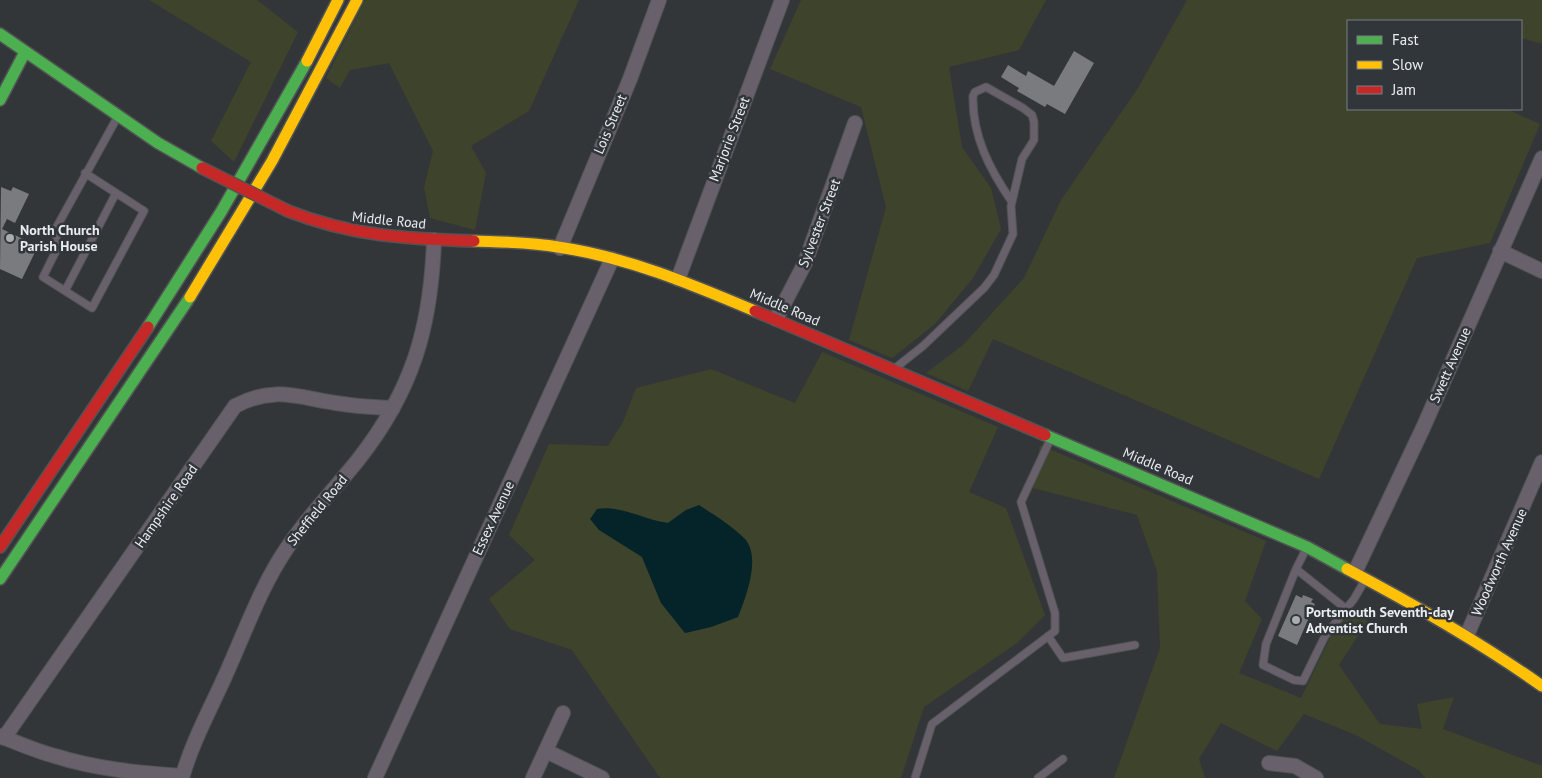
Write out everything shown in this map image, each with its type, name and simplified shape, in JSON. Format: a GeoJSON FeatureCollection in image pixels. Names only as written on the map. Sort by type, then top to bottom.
{"type":"FeatureCollection","features":[{"type":"Feature","properties":{"kind":"main road"},"geometry":{"type":"LineString","coordinates":[[0,547],[195,256],[264,138],[338,0]]}},
{"type":"Feature","properties":{"kind":"main road"},"geometry":{"type":"LineString","coordinates":[[0,579],[143,370],[221,248],[307,98],[357,0]]}},
{"type":"Feature","properties":{"kind":"main road","name":"Middle Road"},"geometry":{"type":"LineString","coordinates":[[0,34],[158,143],[202,168],[312,222],[350,232],[398,239],[523,243],[560,248],[612,259],[678,279],[894,369],[1307,547],[1361,574],[1467,635],[1542,686]]}},
{"type":"Feature","properties":{"kind":"main road"},"geometry":{"type":"LineString","coordinates":[[0,100],[25,52]]}},
{"type":"Feature","properties":{"kind":"street","name":"Lois Street"},"geometry":{"type":"LineString","coordinates":[[560,248],[637,60],[659,0]]}},
{"type":"Feature","properties":{"kind":"street","name":"Marjorie Street"},"geometry":{"type":"LineString","coordinates":[[678,279],[782,0]]}},
{"type":"Feature","properties":{"kind":"street","name":"Sylvester Street"},"geometry":{"type":"LineString","coordinates":[[776,320],[805,263],[855,122]]}},
{"type":"Feature","properties":{"kind":"street","name":"Swett Avenue"},"geometry":{"type":"LineString","coordinates":[[1361,574],[1542,158]]}},
{"type":"Feature","properties":{"kind":"street","name":"Sheffield Road"},"geometry":{"type":"LineString","coordinates":[[182,777],[246,630],[280,558],[302,526],[359,459],[393,408],[415,360],[424,333],[432,277],[434,240]]}},
{"type":"Feature","properties":{"kind":"street"},"geometry":{"type":"LineString","coordinates":[[1500,251],[1542,271]]}},
{"type":"Feature","properties":{"kind":"street","name":"Essex Avenue"},"geometry":{"type":"LineString","coordinates":[[376,778],[612,259]]}},
{"type":"Feature","properties":{"kind":"street","name":"Hampshire Road"},"geometry":{"type":"LineString","coordinates":[[182,777],[83,763],[54,756],[2,737],[235,406],[252,396],[284,393],[343,404],[393,408]]}},
{"type":"Feature","properties":{"kind":"street","name":"Woodworth Avenue"},"geometry":{"type":"LineString","coordinates":[[1467,635],[1542,462]]}},
{"type":"Feature","properties":{"kind":"street"},"geometry":{"type":"LineString","coordinates":[[533,778],[563,713]]}},
{"type":"Feature","properties":{"kind":"street"},"geometry":{"type":"LineString","coordinates":[[546,750],[602,778]]}},
{"type":"Feature","properties":{"kind":"street"},"geometry":{"type":"LineString","coordinates":[[1269,763],[1295,766],[1316,778]]}},
{"type":"Feature","properties":{"kind":"lane"},"geometry":{"type":"LineString","coordinates":[[894,369],[923,346],[984,288],[994,275],[1014,234],[1012,202],[1022,159],[1034,140],[1035,132],[1032,115],[995,90],[986,87],[975,92],[973,96],[974,124],[983,151],[1012,202]]}},
{"type":"Feature","properties":{"kind":"lane"},"geometry":{"type":"LineString","coordinates":[[85,173],[144,211],[92,308],[43,277],[58,247],[54,230],[85,173],[118,115]]}},
{"type":"Feature","properties":{"kind":"lane"},"geometry":{"type":"LineString","coordinates":[[65,291],[116,193]]}},
{"type":"Feature","properties":{"kind":"lane"},"geometry":{"type":"LineString","coordinates":[[915,778],[932,724],[1055,631],[1055,613],[1021,502],[1051,438]]}},
{"type":"Feature","properties":{"kind":"lane"},"geometry":{"type":"LineString","coordinates":[[1307,547],[1296,569],[1266,644],[1263,665],[1294,680],[1303,681],[1325,636],[1345,608],[1354,599],[1361,574]]}},
{"type":"Feature","properties":{"kind":"lane"},"geometry":{"type":"LineString","coordinates":[[1296,569],[1345,608]]}},
{"type":"Feature","properties":{"kind":"lane"},"geometry":{"type":"LineString","coordinates":[[1048,636],[1063,658],[1135,645]]}},
{"type":"Feature","properties":{"kind":"lane"},"geometry":{"type":"LineString","coordinates":[[1038,778],[1063,759]]}},
{"type":"Feature","properties":{"kind":"green space"},"geometry":{"type":"Polygon","coordinates":[[[149,0],[257,0],[298,32],[234,162],[211,141],[251,62],[149,0]]]}},
{"type":"Feature","properties":{"kind":"green space"},"geometry":{"type":"Polygon","coordinates":[[[365,0],[579,0],[529,111],[471,146],[486,173],[475,230],[430,218],[424,187],[433,151],[389,63],[350,70],[340,88],[326,78],[365,0]]]}},
{"type":"Feature","properties":{"kind":"green space"},"geometry":{"type":"Polygon","coordinates":[[[801,0],[1046,0],[1019,50],[949,67],[962,147],[991,188],[1001,229],[973,278],[935,324],[892,358],[849,340],[886,207],[861,107],[770,69],[801,0]]]}},
{"type":"Feature","properties":{"kind":"green space"},"geometry":{"type":"Polygon","coordinates":[[[1187,0],[1542,0],[1542,44],[1522,38],[1522,20],[1347,20],[1347,110],[1509,110],[1540,124],[1490,243],[1417,258],[1319,479],[993,339],[968,391],[926,373],[963,345],[1024,278],[1061,200],[1138,88],[1187,0]]]}},
{"type":"Feature","properties":{"kind":"green space"},"geometry":{"type":"Polygon","coordinates":[[[822,352],[998,427],[969,492],[1006,508],[1045,615],[1017,643],[924,707],[901,778],[660,778],[572,650],[510,629],[489,599],[535,560],[509,535],[549,444],[608,446],[623,422],[636,388],[711,369],[795,403],[822,352]],[[686,510],[668,523],[656,522],[642,557],[661,603],[685,633],[711,627],[738,617],[686,510]]]}},
{"type":"Feature","properties":{"kind":"green space"},"geometry":{"type":"Polygon","coordinates":[[[1040,445],[1266,541],[1245,601],[1262,619],[1239,673],[1301,698],[1341,615],[1365,612],[1367,622],[1339,665],[1380,724],[1422,729],[1417,704],[1454,697],[1443,729],[1542,766],[1542,778],[1425,778],[1420,771],[1356,735],[1304,714],[1277,751],[1221,723],[1199,759],[1205,778],[1114,778],[1160,648],[1157,571],[1137,515],[1033,488],[1040,445]]]}},
{"type":"Feature","properties":{"kind":"water"},"geometry":{"type":"Polygon","coordinates":[[[699,505],[728,524],[744,538],[752,555],[751,577],[738,617],[711,627],[685,633],[661,603],[642,557],[599,530],[590,519],[597,509],[606,508],[668,523],[686,510],[699,505]]]}},
{"type":"Feature","properties":{"kind":"building"},"geometry":{"type":"Polygon","coordinates":[[[1074,51],[1094,63],[1065,114],[1047,104],[1045,107],[1017,91],[1019,88],[1001,77],[1008,65],[1026,76],[1028,71],[1054,86],[1074,51]]]}},
{"type":"Feature","properties":{"kind":"building","name":"North Church Parish House"},"geometry":{"type":"Polygon","coordinates":[[[1,187],[11,191],[13,187],[29,194],[15,223],[7,219],[2,229],[38,246],[22,279],[0,269],[1,187]]]}},
{"type":"Feature","properties":{"kind":"building","name":"Portsmouth Seventh-day Adventist Church"},"geometry":{"type":"Polygon","coordinates":[[[1296,595],[1302,598],[1303,595],[1313,599],[1311,602],[1315,604],[1297,645],[1278,636],[1296,595]]]}},
{"type":"Feature","properties":{"kind":"traffic: fast"},"geometry":{"type":"LineString","coordinates":[[0,34],[158,143],[202,168]]}},
{"type":"Feature","properties":{"kind":"traffic: fast"},"geometry":{"type":"LineString","coordinates":[[0,100],[25,52]]}},
{"type":"Feature","properties":{"kind":"traffic: fast"},"geometry":{"type":"LineString","coordinates":[[148,327],[221,212],[307,61]]}},
{"type":"Feature","properties":{"kind":"traffic: fast"},"geometry":{"type":"LineString","coordinates":[[0,579],[190,297]]}},
{"type":"Feature","properties":{"kind":"traffic: fast"},"geometry":{"type":"LineString","coordinates":[[1045,435],[1307,547],[1347,569]]}},
{"type":"Feature","properties":{"kind":"traffic: slow"},"geometry":{"type":"LineString","coordinates":[[307,61],[338,0]]}},
{"type":"Feature","properties":{"kind":"traffic: slow"},"geometry":{"type":"LineString","coordinates":[[190,297],[272,161],[357,0]]}},
{"type":"Feature","properties":{"kind":"traffic: slow"},"geometry":{"type":"LineString","coordinates":[[474,241],[548,245],[609,257],[683,282],[755,311]]}},
{"type":"Feature","properties":{"kind":"traffic: slow"},"geometry":{"type":"LineString","coordinates":[[1347,569],[1447,624],[1542,686]]}},
{"type":"Feature","properties":{"kind":"traffic: jam"},"geometry":{"type":"LineString","coordinates":[[202,168],[288,211]]}},
{"type":"Feature","properties":{"kind":"traffic: jam"},"geometry":{"type":"LineString","coordinates":[[288,211],[334,226],[380,235],[474,241]]}},
{"type":"Feature","properties":{"kind":"traffic: jam"},"geometry":{"type":"LineString","coordinates":[[755,311],[1045,435]]}},
{"type":"Feature","properties":{"kind":"traffic: jam"},"geometry":{"type":"LineString","coordinates":[[0,547],[148,327]]}},
{"type":"Feature","properties":{"kind":"place","name":"North Church Parish House"},"geometry":{"type":"Point","coordinates":[10,238]}},
{"type":"Feature","properties":{"kind":"place","name":"Portsmouth Seventh-day Adventist Church"},"geometry":{"type":"Point","coordinates":[1296,620]}}]}
